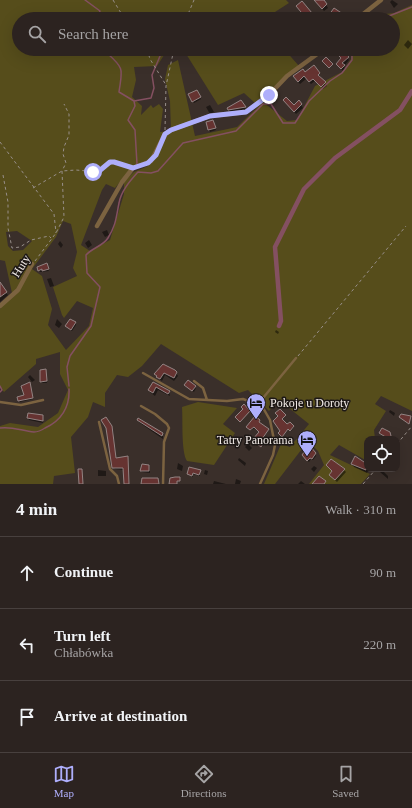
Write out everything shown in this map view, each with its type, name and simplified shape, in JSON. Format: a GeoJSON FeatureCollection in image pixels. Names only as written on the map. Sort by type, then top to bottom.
{"type":"FeatureCollection","features":[{"type":"Feature","properties":{"kind":"street"},"geometry":{"type":"LineString","coordinates":[[366,12],[381,0]]}},
{"type":"Feature","properties":{"kind":"street"},"geometry":{"type":"LineString","coordinates":[[97,226],[119,187],[133,168],[151,161],[165,134],[177,127],[210,116],[246,112],[269,95],[287,76],[314,56]]}},
{"type":"Feature","properties":{"kind":"street","name":"Huty"},"geometry":{"type":"LineString","coordinates":[[0,306],[18,290],[32,264]]}},
{"type":"Feature","properties":{"kind":"lane"},"geometry":{"type":"LineString","coordinates":[[260,484],[273,454],[275,445],[270,420],[262,406],[263,398],[296,358]]}},
{"type":"Feature","properties":{"kind":"lane"},"geometry":{"type":"LineString","coordinates":[[143,373],[185,397],[207,400],[243,399],[262,406]]}},
{"type":"Feature","properties":{"kind":"lane"},"geometry":{"type":"LineString","coordinates":[[194,381],[203,388],[207,400]]}},
{"type":"Feature","properties":{"kind":"lane"},"geometry":{"type":"LineString","coordinates":[[0,402],[21,405],[43,400]]}},
{"type":"Feature","properties":{"kind":"lane"},"geometry":{"type":"LineString","coordinates":[[140,406],[155,414],[167,424],[168,428],[164,442],[163,484]]}},
{"type":"Feature","properties":{"kind":"lane"},"geometry":{"type":"LineString","coordinates":[[99,422],[110,469],[117,476],[119,484]]}},
{"type":"Feature","properties":{"kind":"path"},"geometry":{"type":"LineString","coordinates":[[113,0],[120,12]]}},
{"type":"Feature","properties":{"kind":"path"},"geometry":{"type":"LineString","coordinates":[[189,12],[194,0]]}},
{"type":"Feature","properties":{"kind":"path"},"geometry":{"type":"LineString","coordinates":[[149,56],[166,86]]}},
{"type":"Feature","properties":{"kind":"path"},"geometry":{"type":"LineString","coordinates":[[165,134],[164,117],[166,86],[172,56]]}},
{"type":"Feature","properties":{"kind":"path","name":"Huty"},"geometry":{"type":"LineString","coordinates":[[32,264],[56,233],[64,217],[62,172],[66,163],[63,154],[69,135],[69,114],[64,104]]}},
{"type":"Feature","properties":{"kind":"path"},"geometry":{"type":"LineString","coordinates":[[0,142],[33,188],[54,214],[56,233]]}},
{"type":"Feature","properties":{"kind":"path"},"geometry":{"type":"LineString","coordinates":[[33,188],[62,172],[76,170],[98,172],[110,162],[133,168]]}},
{"type":"Feature","properties":{"kind":"path"},"geometry":{"type":"LineString","coordinates":[[3,175],[8,202],[8,228],[12,248],[20,247],[31,240],[49,236],[52,238]]}},
{"type":"Feature","properties":{"kind":"path"},"geometry":{"type":"LineString","coordinates":[[296,358],[406,226]]}},
{"type":"Feature","properties":{"kind":"path"},"geometry":{"type":"LineString","coordinates":[[400,440],[412,426]]}},
{"type":"Feature","properties":{"kind":"path"},"geometry":{"type":"LineString","coordinates":[[363,484],[373,472]]}},
{"type":"Feature","properties":{"kind":"shaded area"},"geometry":{"type":"Polygon","coordinates":[[[0,0],[286,0],[289,3],[275,12],[12,12],[12,56],[163,56],[157,66],[134,67],[136,80],[132,97],[142,106],[141,115],[151,105],[153,108],[159,104],[163,109],[160,132],[171,131],[170,101],[165,79],[168,65],[178,60],[195,136],[237,127],[263,102],[287,121],[297,120],[315,86],[342,72],[351,59],[351,56],[400,56],[400,12],[396,12],[412,5],[412,411],[381,396],[375,404],[386,411],[374,430],[375,436],[364,436],[364,459],[339,445],[330,455],[370,474],[361,484],[309,484],[324,465],[318,451],[308,441],[275,484],[264,484],[281,444],[290,447],[309,424],[279,400],[269,411],[248,390],[239,393],[161,344],[142,366],[128,377],[117,375],[105,393],[105,407],[93,402],[88,417],[71,437],[75,473],[54,476],[53,484],[0,484],[0,426],[10,423],[38,427],[58,413],[68,390],[60,374],[60,352],[36,359],[36,364],[4,392],[0,387],[0,309],[12,293],[5,261],[0,260],[0,0]],[[150,159],[132,167],[115,188],[106,184],[102,190],[81,245],[90,251],[110,240],[124,194],[124,181],[134,172],[148,166],[150,159]],[[63,221],[56,237],[32,269],[42,276],[52,309],[48,325],[66,350],[89,326],[93,308],[77,301],[64,318],[53,287],[77,276],[73,268],[77,252],[71,224],[63,221]],[[17,231],[6,232],[8,246],[13,251],[23,250],[32,241],[17,231]]]}},
{"type":"Feature","properties":{"kind":"shaded area"},"geometry":{"type":"Polygon","coordinates":[[[187,56],[290,56],[299,66],[269,93],[255,103],[244,93],[218,105],[187,56]]]}},
{"type":"Feature","properties":{"kind":"shaded area"},"geometry":{"type":"Polygon","coordinates":[[[198,402],[237,408],[223,424],[235,433],[214,465],[187,461],[185,457],[182,407],[198,402]]]}},
{"type":"Feature","properties":{"kind":"building"},"geometry":{"type":"Polygon","coordinates":[[[314,0],[324,0],[327,4],[322,9],[314,0]]]}},
{"type":"Feature","properties":{"kind":"building"},"geometry":{"type":"Polygon","coordinates":[[[302,1],[311,12],[301,12],[296,6],[302,1]]]}},
{"type":"Feature","properties":{"kind":"building"},"geometry":{"type":"Polygon","coordinates":[[[334,8],[340,12],[331,12],[334,8]]]}},
{"type":"Feature","properties":{"kind":"building"},"geometry":{"type":"Polygon","coordinates":[[[339,56],[349,57],[342,63],[345,65],[341,69],[336,64],[341,58],[339,56]]]}},
{"type":"Feature","properties":{"kind":"building"},"geometry":{"type":"Polygon","coordinates":[[[326,57],[333,64],[329,68],[322,61],[326,57]]]}},
{"type":"Feature","properties":{"kind":"building"},"geometry":{"type":"Polygon","coordinates":[[[314,65],[320,73],[318,75],[326,82],[321,87],[313,79],[309,82],[304,76],[298,82],[293,76],[303,69],[305,72],[314,65]]]}},
{"type":"Feature","properties":{"kind":"building"},"geometry":{"type":"Polygon","coordinates":[[[197,90],[201,97],[192,102],[188,94],[197,90]]]}},
{"type":"Feature","properties":{"kind":"building"},"geometry":{"type":"Polygon","coordinates":[[[286,97],[294,105],[299,100],[302,104],[294,112],[283,100],[286,97]]]}},
{"type":"Feature","properties":{"kind":"building"},"geometry":{"type":"Polygon","coordinates":[[[241,100],[246,107],[228,110],[227,108],[241,100]]]}},
{"type":"Feature","properties":{"kind":"building"},"geometry":{"type":"Polygon","coordinates":[[[213,120],[216,128],[208,130],[206,122],[213,120]]]}},
{"type":"Feature","properties":{"kind":"building"},"geometry":{"type":"Polygon","coordinates":[[[47,263],[49,269],[42,271],[42,269],[38,271],[37,267],[47,263]]]}},
{"type":"Feature","properties":{"kind":"building"},"geometry":{"type":"Polygon","coordinates":[[[0,282],[7,292],[0,297],[0,282]]]}},
{"type":"Feature","properties":{"kind":"building"},"geometry":{"type":"Polygon","coordinates":[[[70,319],[76,322],[71,330],[65,326],[70,319]]]}},
{"type":"Feature","properties":{"kind":"building"},"geometry":{"type":"Polygon","coordinates":[[[163,364],[177,372],[174,378],[164,373],[160,379],[156,377],[157,376],[154,374],[163,364]]]}},
{"type":"Feature","properties":{"kind":"building"},"geometry":{"type":"Polygon","coordinates":[[[46,369],[47,381],[40,382],[40,370],[46,369]]]}},
{"type":"Feature","properties":{"kind":"building"},"geometry":{"type":"Polygon","coordinates":[[[188,380],[196,386],[192,391],[184,385],[188,380]]]}},
{"type":"Feature","properties":{"kind":"building"},"geometry":{"type":"Polygon","coordinates":[[[30,382],[33,398],[18,401],[17,397],[24,395],[21,386],[30,382]]]}},
{"type":"Feature","properties":{"kind":"building"},"geometry":{"type":"Polygon","coordinates":[[[153,382],[170,391],[168,394],[156,387],[153,393],[148,390],[153,382]]]}},
{"type":"Feature","properties":{"kind":"building"},"geometry":{"type":"Polygon","coordinates":[[[244,404],[250,411],[240,422],[235,417],[243,409],[241,407],[244,404]]]}},
{"type":"Feature","properties":{"kind":"building"},"geometry":{"type":"Polygon","coordinates":[[[280,409],[286,415],[282,419],[287,424],[290,422],[294,426],[290,431],[288,429],[282,437],[278,433],[280,431],[273,421],[278,416],[275,413],[280,409]]]}},
{"type":"Feature","properties":{"kind":"building"},"geometry":{"type":"Polygon","coordinates":[[[28,413],[43,415],[43,421],[27,418],[28,413]]]}},
{"type":"Feature","properties":{"kind":"building"},"geometry":{"type":"Polygon","coordinates":[[[401,414],[411,416],[409,424],[399,417],[401,414]]]}},
{"type":"Feature","properties":{"kind":"building"},"geometry":{"type":"Polygon","coordinates":[[[255,416],[260,420],[259,422],[269,429],[262,439],[265,441],[261,447],[252,440],[259,432],[254,427],[250,430],[246,427],[255,416]]]}},
{"type":"Feature","properties":{"kind":"building"},"geometry":{"type":"Polygon","coordinates":[[[106,417],[112,426],[116,458],[128,456],[129,484],[124,484],[123,468],[112,468],[106,428],[101,420],[106,417]]]}},
{"type":"Feature","properties":{"kind":"building"},"geometry":{"type":"Polygon","coordinates":[[[138,418],[163,433],[162,436],[137,420],[138,418]]]}},
{"type":"Feature","properties":{"kind":"building"},"geometry":{"type":"Polygon","coordinates":[[[382,428],[390,432],[391,436],[384,436],[379,433],[382,428]]]}},
{"type":"Feature","properties":{"kind":"building"},"geometry":{"type":"Polygon","coordinates":[[[309,445],[316,453],[312,459],[310,458],[307,461],[302,455],[309,445]]]}},
{"type":"Feature","properties":{"kind":"building"},"geometry":{"type":"Polygon","coordinates":[[[355,456],[364,462],[364,469],[351,464],[355,456]]]}},
{"type":"Feature","properties":{"kind":"building"},"geometry":{"type":"Polygon","coordinates":[[[331,459],[345,469],[335,480],[329,475],[332,471],[326,465],[331,459]]]}},
{"type":"Feature","properties":{"kind":"building"},"geometry":{"type":"Polygon","coordinates":[[[142,464],[149,465],[149,471],[140,471],[142,464]]]}},
{"type":"Feature","properties":{"kind":"building"},"geometry":{"type":"Polygon","coordinates":[[[189,467],[201,470],[199,475],[193,473],[192,476],[187,474],[189,467]]]}},
{"type":"Feature","properties":{"kind":"building"},"geometry":{"type":"Polygon","coordinates":[[[78,469],[82,469],[83,484],[79,484],[78,469]]]}},
{"type":"Feature","properties":{"kind":"building"},"geometry":{"type":"Polygon","coordinates":[[[319,476],[326,481],[324,484],[312,484],[319,476]]]}},
{"type":"Feature","properties":{"kind":"building"},"geometry":{"type":"Polygon","coordinates":[[[180,477],[180,481],[177,481],[177,484],[169,484],[170,478],[180,477]]]}},
{"type":"Feature","properties":{"kind":"building"},"geometry":{"type":"Polygon","coordinates":[[[142,478],[158,478],[159,484],[141,484],[142,478]]]}},
{"type":"Feature","properties":{"kind":"waterway"},"geometry":{"type":"LineString","coordinates":[[85,0],[100,12]]}},
{"type":"Feature","properties":{"kind":"waterway"},"geometry":{"type":"LineString","coordinates":[[399,12],[412,7]]}},
{"type":"Feature","properties":{"kind":"waterway"},"geometry":{"type":"LineString","coordinates":[[110,56],[121,70],[119,92],[134,101],[135,106],[128,120],[135,130],[137,164]]}},
{"type":"Feature","properties":{"kind":"waterway"},"geometry":{"type":"LineString","coordinates":[[134,101],[151,98],[154,88],[152,75],[160,56]]}},
{"type":"Feature","properties":{"kind":"waterway"},"geometry":{"type":"LineString","coordinates":[[69,386],[67,367],[70,356],[91,326],[100,287],[87,273],[86,255],[108,238],[114,225],[122,194],[126,186],[138,172],[151,173],[158,171],[183,143],[236,131],[263,104],[271,104],[283,123],[295,123],[309,101],[330,81],[342,73],[352,60],[352,56]]}},
{"type":"Feature","properties":{"kind":"waterway"},"geometry":{"type":"LineString","coordinates":[[279,326],[281,321],[275,247],[304,189],[335,158],[400,110],[412,91]]}},
{"type":"Feature","properties":{"kind":"waterway"},"geometry":{"type":"LineString","coordinates":[[0,386],[2,390],[0,392]]}},
{"type":"Feature","properties":{"kind":"waterway"},"geometry":{"type":"LineString","coordinates":[[0,428],[13,428],[37,432],[51,425],[63,413],[68,402],[69,389]]}},
{"type":"Feature","properties":{"kind":"place","name":"Pokoje u Doroty"},"geometry":{"type":"Point","coordinates":[256,420]}},
{"type":"Feature","properties":{"kind":"place","name":"Tatry Panorama"},"geometry":{"type":"Point","coordinates":[307,457]}},
{"type":"Feature","properties":{"kind":"route"},"geometry":{"type":"LineString","coordinates":[[93,172],[98,172],[110,162],[133,168],[148,163],[156,155],[165,134],[171,130],[210,116],[246,112],[269,95]]}}]}
